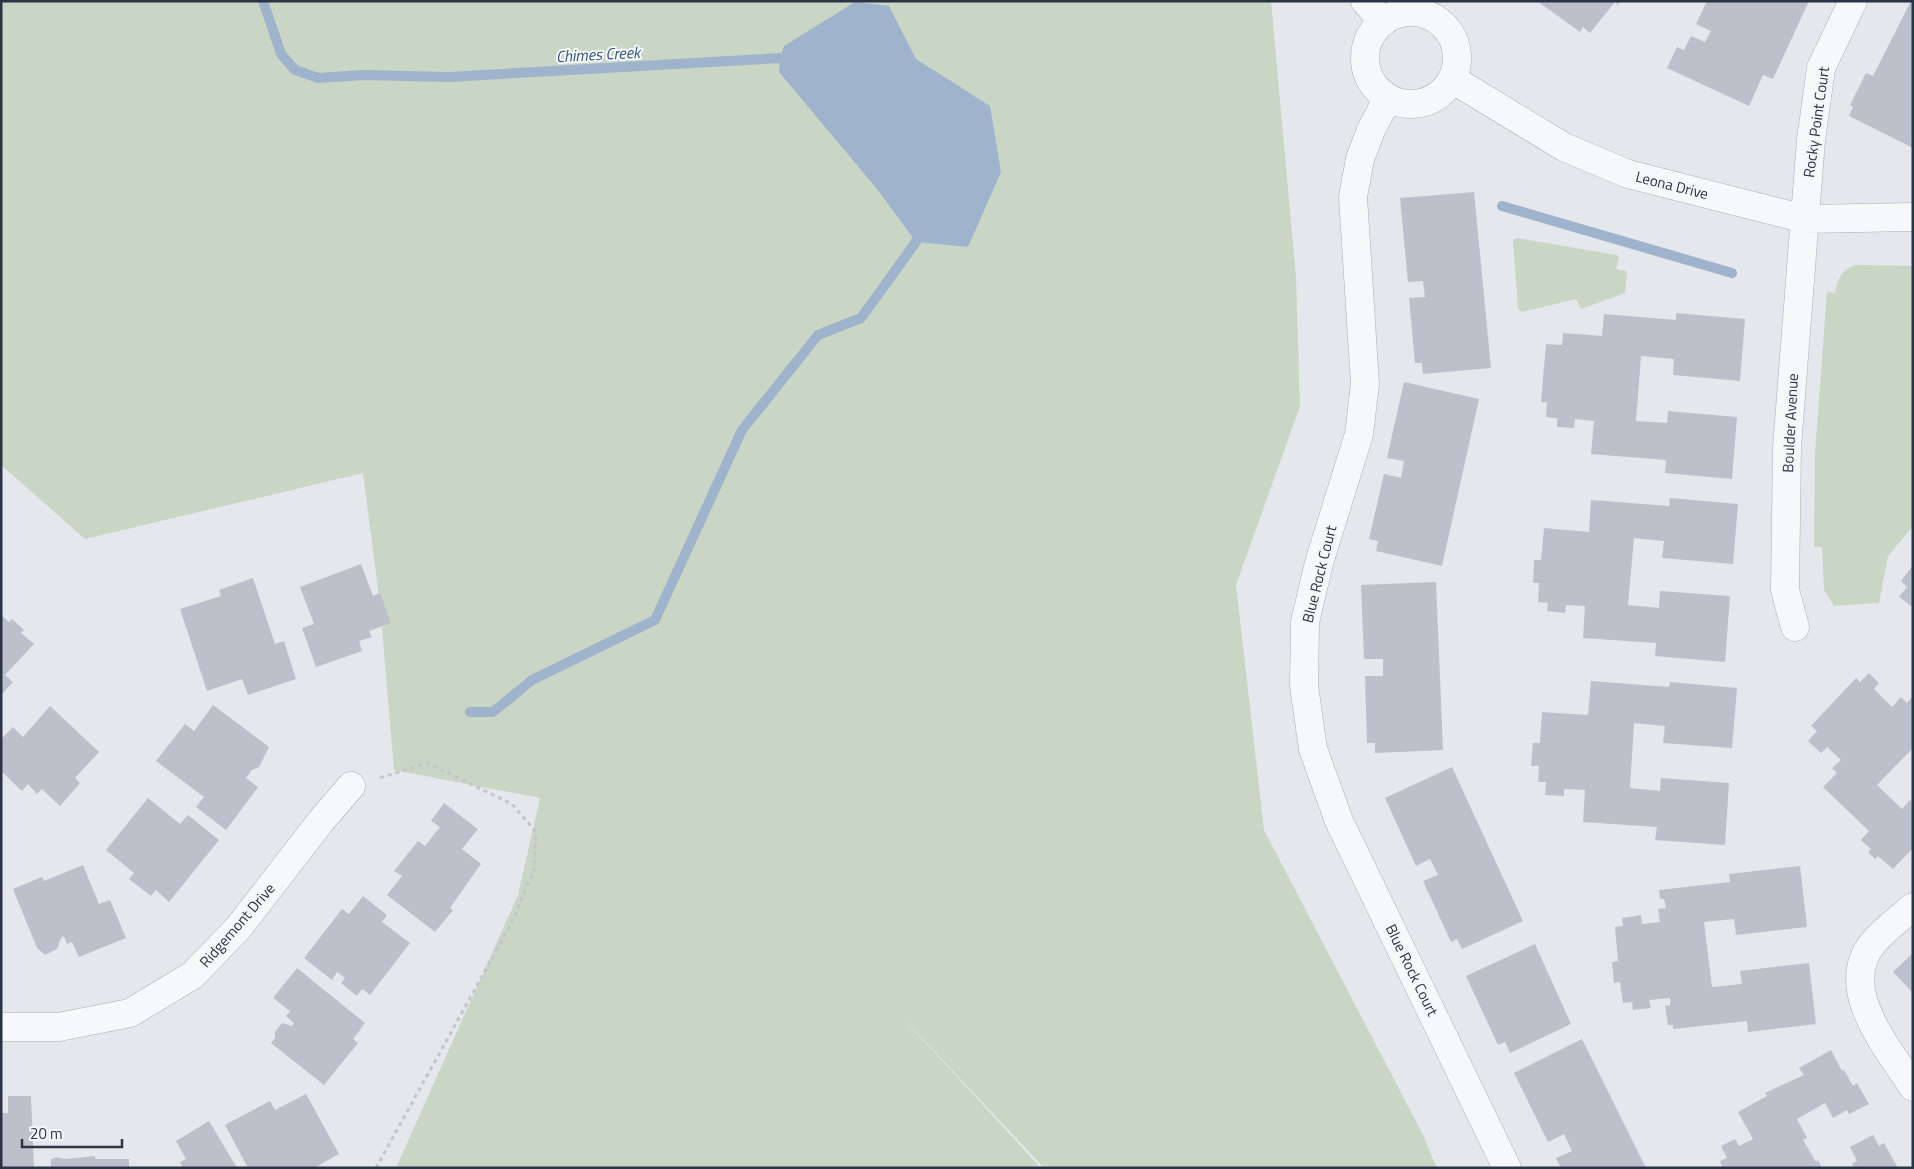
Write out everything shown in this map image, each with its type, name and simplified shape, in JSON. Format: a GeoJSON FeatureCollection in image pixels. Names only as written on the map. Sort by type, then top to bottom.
{"type":"FeatureCollection","features":[{"type":"Feature","properties":{"kind":"street"},"geometry":{"type":"LineString","coordinates":[[1365,1],[1382,22]]}},
{"type":"Feature","properties":{"kind":"street","name":"Rocky Point Court"},"geometry":{"type":"LineString","coordinates":[[1805,219],[1811,140],[1821,68],[1853,1]]}},
{"type":"Feature","properties":{"kind":"street"},"geometry":{"type":"LineString","coordinates":[[1438,10],[1455,45],[1457,60],[1452,79],[1439,95],[1429,101],[1408,104],[1388,98],[1374,85],[1369,76],[1365,57],[1370,37],[1382,22],[1392,16],[1438,10]]}},
{"type":"Feature","properties":{"kind":"street","name":"Leona Drive"},"geometry":{"type":"LineString","coordinates":[[1452,79],[1564,147],[1628,174],[1805,219],[1913,217]]}},
{"type":"Feature","properties":{"kind":"street","name":"Blue Rock Court"},"geometry":{"type":"LineString","coordinates":[[1388,98],[1371,130],[1360,159],[1353,197],[1365,384],[1359,434],[1319,563],[1305,622],[1304,686],[1313,749],[1339,821],[1507,1168]]}},
{"type":"Feature","properties":{"kind":"street","name":"Boulder Avenue"},"geometry":{"type":"LineString","coordinates":[[1796,626],[1785,590],[1787,447],[1805,219]]}},
{"type":"Feature","properties":{"kind":"street","name":"Ridgemont Drive"},"geometry":{"type":"LineString","coordinates":[[1,1027],[59,1027],[130,1013],[193,975],[239,927],[321,821],[351,786]]}},
{"type":"Feature","properties":{"kind":"street"},"geometry":{"type":"LineString","coordinates":[[1913,907],[1872,944],[1859,974],[1865,1012],[1913,1087]]}},
{"type":"Feature","properties":{"kind":"path"},"geometry":{"type":"LineString","coordinates":[[351,786],[427,763],[512,804],[536,832],[534,870],[511,924],[376,1168]]}},
{"type":"Feature","properties":{"kind":"green space"},"geometry":{"type":"Polygon","coordinates":[[[1,1],[1271,1],[1296,277],[1300,406],[1236,585],[1264,830],[1423,1135],[1437,1168],[1044,1168],[887,1001],[1041,1168],[396,1168],[518,895],[540,798],[394,770],[380,605],[363,473],[85,539],[1,465],[1,1]]]}},
{"type":"Feature","properties":{"kind":"green space"},"geometry":{"type":"Polygon","coordinates":[[[1517,238],[1617,255],[1619,258],[1616,269],[1627,271],[1625,293],[1581,309],[1576,299],[1522,312],[1518,309],[1513,240],[1517,238]]]}},
{"type":"Feature","properties":{"kind":"green space"},"geometry":{"type":"Polygon","coordinates":[[[1855,265],[1913,266],[1913,526],[1888,556],[1879,603],[1834,606],[1824,590],[1822,547],[1814,547],[1815,454],[1827,292],[1835,293],[1840,276],[1855,265]]]}},
{"type":"Feature","properties":{"kind":"water"},"geometry":{"type":"Polygon","coordinates":[[[855,2],[889,6],[916,59],[990,106],[1001,172],[968,247],[916,242],[877,189],[779,72],[780,58],[784,46],[855,2]]]}},
{"type":"Feature","properties":{"kind":"building"},"geometry":{"type":"Polygon","coordinates":[[[1537,1],[1620,1],[1618,5],[1615,2],[1590,33],[1583,27],[1580,32],[1537,1]]]}},
{"type":"Feature","properties":{"kind":"building"},"geometry":{"type":"Polygon","coordinates":[[[1707,1],[1809,1],[1773,79],[1763,75],[1749,106],[1667,68],[1677,47],[1684,50],[1691,36],[1705,42],[1711,31],[1696,24],[1707,1]]]}},
{"type":"Feature","properties":{"kind":"building"},"geometry":{"type":"Polygon","coordinates":[[[1911,1],[1913,1],[1913,148],[1849,116],[1853,107],[1850,105],[1866,73],[1873,76],[1911,1]]]}},
{"type":"Feature","properties":{"kind":"building"},"geometry":{"type":"Polygon","coordinates":[[[1474,192],[1491,368],[1423,374],[1422,363],[1415,363],[1409,298],[1425,297],[1423,281],[1408,282],[1400,198],[1474,192]]]}},
{"type":"Feature","properties":{"kind":"building"},"geometry":{"type":"Polygon","coordinates":[[[1676,313],[1745,319],[1740,381],[1673,375],[1674,359],[1641,356],[1636,421],[1667,423],[1668,411],[1737,417],[1732,479],[1665,473],[1666,460],[1591,454],[1594,421],[1575,419],[1574,428],[1557,427],[1557,418],[1546,417],[1547,402],[1541,402],[1546,344],[1562,345],[1563,333],[1602,336],[1604,314],[1676,320],[1676,313]]]}},
{"type":"Feature","properties":{"kind":"building"},"geometry":{"type":"Polygon","coordinates":[[[1404,382],[1479,399],[1442,566],[1376,551],[1378,541],[1369,539],[1384,474],[1401,478],[1404,461],[1387,458],[1404,382]]]}},
{"type":"Feature","properties":{"kind":"building"},"geometry":{"type":"Polygon","coordinates":[[[1670,498],[1738,504],[1733,564],[1662,558],[1664,541],[1634,538],[1628,605],[1659,608],[1660,591],[1730,596],[1725,662],[1655,656],[1656,643],[1583,638],[1585,606],[1566,605],[1565,613],[1547,611],[1548,603],[1538,602],[1539,583],[1533,583],[1534,560],[1541,560],[1544,528],[1589,532],[1591,500],[1669,506],[1670,498]]]}},
{"type":"Feature","properties":{"kind":"building"},"geometry":{"type":"Polygon","coordinates":[[[361,564],[373,596],[380,593],[391,623],[369,631],[372,637],[359,641],[362,651],[316,667],[302,628],[314,624],[300,587],[361,564]]]}},
{"type":"Feature","properties":{"kind":"building"},"geometry":{"type":"Polygon","coordinates":[[[1913,565],[1913,607],[1899,597],[1907,587],[1901,581],[1913,565]]]}},
{"type":"Feature","properties":{"kind":"building"},"geometry":{"type":"Polygon","coordinates":[[[253,578],[275,644],[284,641],[296,679],[248,695],[242,679],[207,691],[180,609],[221,596],[219,590],[253,578]]]}},
{"type":"Feature","properties":{"kind":"building"},"geometry":{"type":"Polygon","coordinates":[[[1436,582],[1443,750],[1375,753],[1375,743],[1367,743],[1365,676],[1383,676],[1383,659],[1364,659],[1361,585],[1436,582]]]}},
{"type":"Feature","properties":{"kind":"building"},"geometry":{"type":"Polygon","coordinates":[[[1,615],[9,622],[12,619],[24,630],[21,633],[34,644],[5,675],[13,682],[1,695],[1,615]]]}},
{"type":"Feature","properties":{"kind":"building"},"geometry":{"type":"Polygon","coordinates":[[[1869,673],[1879,683],[1874,689],[1892,707],[1901,697],[1907,703],[1913,696],[1913,748],[1877,785],[1902,809],[1910,800],[1913,803],[1913,848],[1893,869],[1878,856],[1875,859],[1868,852],[1871,849],[1861,840],[1869,831],[1823,787],[1837,773],[1832,768],[1841,760],[1827,747],[1821,753],[1808,741],[1817,731],[1811,726],[1856,678],[1860,682],[1869,673]]]}},
{"type":"Feature","properties":{"kind":"building"},"geometry":{"type":"Polygon","coordinates":[[[1591,681],[1669,687],[1670,682],[1737,688],[1732,748],[1663,743],[1665,726],[1634,723],[1630,788],[1660,791],[1661,778],[1729,783],[1725,845],[1655,840],[1657,827],[1583,822],[1585,790],[1564,789],[1564,796],[1545,795],[1546,782],[1538,782],[1539,766],[1531,766],[1533,743],[1540,743],[1542,712],[1588,715],[1591,681]]]}},
{"type":"Feature","properties":{"kind":"building"},"geometry":{"type":"Polygon","coordinates":[[[213,705],[269,747],[259,767],[252,770],[246,778],[258,787],[226,830],[196,807],[204,797],[156,761],[185,724],[194,731],[213,705]]]}},
{"type":"Feature","properties":{"kind":"building"},"geometry":{"type":"Polygon","coordinates":[[[50,706],[99,752],[75,778],[80,783],[60,806],[42,789],[37,794],[28,784],[22,791],[1,771],[1,739],[13,727],[23,737],[50,706]]]}},
{"type":"Feature","properties":{"kind":"building"},"geometry":{"type":"Polygon","coordinates":[[[1452,767],[1523,921],[1462,949],[1457,939],[1451,942],[1423,881],[1438,875],[1430,859],[1416,866],[1385,798],[1452,767]]]}},
{"type":"Feature","properties":{"kind":"building"},"geometry":{"type":"Polygon","coordinates":[[[148,798],[180,824],[188,815],[219,840],[169,902],[156,890],[151,896],[129,879],[134,873],[106,850],[148,798]]]}},
{"type":"Feature","properties":{"kind":"building"},"geometry":{"type":"Polygon","coordinates":[[[444,803],[478,829],[462,849],[481,864],[450,908],[453,910],[435,932],[387,895],[402,876],[394,871],[418,841],[425,846],[440,827],[431,821],[444,803]]]}},
{"type":"Feature","properties":{"kind":"building"},"geometry":{"type":"Polygon","coordinates":[[[83,865],[99,904],[110,900],[126,938],[79,957],[72,942],[67,944],[64,936],[61,938],[57,949],[45,955],[37,948],[13,889],[42,877],[44,881],[83,865]]]}},
{"type":"Feature","properties":{"kind":"building"},"geometry":{"type":"Polygon","coordinates":[[[1800,866],[1807,927],[1736,935],[1734,919],[1704,922],[1712,987],[1742,984],[1740,971],[1809,963],[1816,1024],[1748,1032],[1747,1021],[1673,1029],[1673,1025],[1668,1025],[1665,1006],[1670,1005],[1670,998],[1649,1000],[1651,1008],[1633,1010],[1632,1002],[1623,1003],[1620,982],[1614,983],[1612,962],[1618,961],[1615,927],[1623,926],[1622,918],[1641,915],[1642,924],[1660,922],[1658,909],[1666,908],[1664,899],[1660,899],[1659,890],[1730,882],[1729,874],[1800,866]]]}},
{"type":"Feature","properties":{"kind":"building"},"geometry":{"type":"Polygon","coordinates":[[[363,896],[387,915],[382,922],[410,943],[370,995],[362,989],[357,996],[341,983],[345,978],[337,972],[332,980],[304,958],[342,909],[349,914],[363,896]]]}},
{"type":"Feature","properties":{"kind":"building"},"geometry":{"type":"Polygon","coordinates":[[[1535,944],[1571,1024],[1510,1053],[1505,1042],[1498,1045],[1466,976],[1535,944]]]}},
{"type":"Feature","properties":{"kind":"building"},"geometry":{"type":"Polygon","coordinates":[[[1913,953],[1913,993],[1893,972],[1913,953]]]}},
{"type":"Feature","properties":{"kind":"building"},"geometry":{"type":"Polygon","coordinates":[[[297,968],[365,1023],[353,1039],[358,1043],[324,1085],[271,1043],[275,1038],[275,1032],[282,1023],[292,1026],[294,1023],[286,1016],[290,1011],[273,998],[297,968]]]}},
{"type":"Feature","properties":{"kind":"building"},"geometry":{"type":"Polygon","coordinates":[[[1582,1039],[1646,1168],[1561,1168],[1556,1158],[1572,1151],[1564,1134],[1548,1142],[1514,1073],[1582,1039]]]}},
{"type":"Feature","properties":{"kind":"building"},"geometry":{"type":"Polygon","coordinates":[[[1831,1050],[1842,1071],[1844,1070],[1853,1086],[1857,1083],[1869,1104],[1849,1114],[1847,1110],[1833,1118],[1825,1103],[1797,1119],[1807,1138],[1803,1140],[1816,1162],[1818,1160],[1822,1168],[1723,1168],[1720,1161],[1727,1158],[1721,1146],[1735,1139],[1739,1146],[1753,1139],[1738,1112],[1767,1096],[1765,1093],[1804,1075],[1799,1068],[1831,1050]]]}},
{"type":"Feature","properties":{"kind":"building"},"geometry":{"type":"Polygon","coordinates":[[[306,1094],[339,1154],[314,1168],[248,1168],[225,1125],[270,1101],[275,1110],[306,1094]]]}},
{"type":"Feature","properties":{"kind":"building"},"geometry":{"type":"Polygon","coordinates":[[[8,1096],[31,1096],[34,1168],[1,1168],[1,1113],[8,1113],[8,1096]]]}},
{"type":"Feature","properties":{"kind":"building"},"geometry":{"type":"Polygon","coordinates":[[[209,1121],[237,1168],[183,1168],[180,1162],[186,1159],[176,1141],[209,1121]]]}},
{"type":"Feature","properties":{"kind":"building"},"geometry":{"type":"Polygon","coordinates":[[[1873,1135],[1879,1146],[1884,1143],[1898,1168],[1854,1168],[1852,1164],[1857,1161],[1850,1147],[1873,1135]]]}},
{"type":"Feature","properties":{"kind":"building"},"geometry":{"type":"Polygon","coordinates":[[[95,1156],[95,1159],[129,1159],[129,1168],[51,1168],[51,1159],[55,1157],[65,1159],[95,1156]]]}},
{"type":"Feature","properties":{"kind":"waterway","name":"Chimes Creek"},"geometry":{"type":"LineString","coordinates":[[263,1],[281,54],[295,70],[318,78],[364,75],[449,77],[780,58],[792,61]]}},
{"type":"Feature","properties":{"kind":"waterway"},"geometry":{"type":"LineString","coordinates":[[1502,206],[1732,273]]}},
{"type":"Feature","properties":{"kind":"waterway"},"geometry":{"type":"LineString","coordinates":[[470,712],[493,712],[532,680],[655,620],[742,430],[818,335],[861,318],[916,242],[919,230]]}}]}
